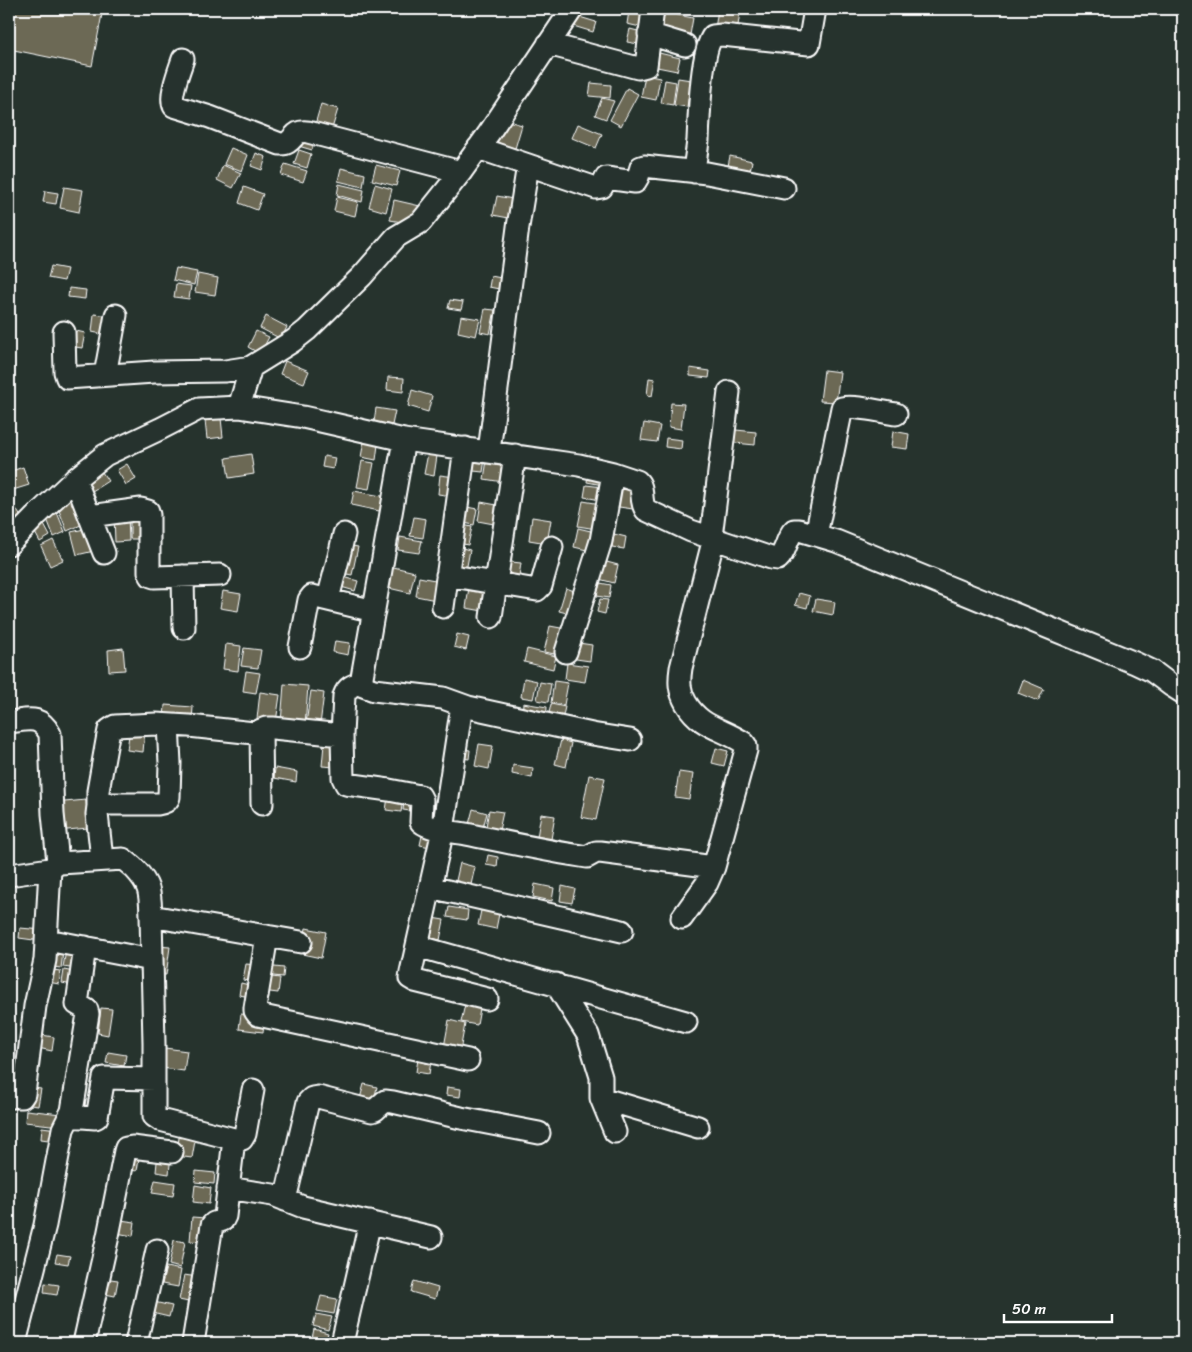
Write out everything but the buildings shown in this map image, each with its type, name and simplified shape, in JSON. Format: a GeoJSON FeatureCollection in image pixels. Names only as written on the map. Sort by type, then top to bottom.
{"type":"FeatureCollection","features":[{"type":"Feature","properties":{"kind":"street"},"geometry":{"type":"LineString","coordinates":[[64,332],[67,378],[154,372],[225,371],[251,367],[293,341],[307,330],[362,276],[396,237],[421,222],[461,172],[572,9]]}},
{"type":"Feature","properties":{"kind":"street"},"geometry":{"type":"LineString","coordinates":[[548,44],[638,68],[646,66],[653,9]]}},
{"type":"Feature","properties":{"kind":"street"},"geometry":{"type":"LineString","coordinates":[[694,172],[702,83],[706,54],[711,38],[722,35],[809,44],[815,9]]}},
{"type":"Feature","properties":{"kind":"street"},"geometry":{"type":"LineString","coordinates":[[649,34],[685,45]]}},
{"type":"Feature","properties":{"kind":"street"},"geometry":{"type":"LineString","coordinates":[[183,59],[172,101],[172,104],[176,107],[210,116],[280,144],[286,144],[300,131],[308,132],[461,172]]}},
{"type":"Feature","properties":{"kind":"street"},"geometry":{"type":"LineString","coordinates":[[478,148],[596,188],[602,187],[606,178],[635,182],[642,166],[694,172],[784,188]]}},
{"type":"Feature","properties":{"kind":"street"},"geometry":{"type":"LineString","coordinates":[[490,452],[518,227],[528,165]]}},
{"type":"Feature","properties":{"kind":"street"},"geometry":{"type":"LineString","coordinates":[[105,375],[116,315]]}},
{"type":"Feature","properties":{"kind":"street"},"geometry":{"type":"LineString","coordinates":[[240,407],[251,367]]}},
{"type":"Feature","properties":{"kind":"street"},"geometry":{"type":"LineString","coordinates":[[682,918],[707,883],[714,868],[746,746],[741,740],[700,720],[692,712],[682,696],[680,688],[680,678],[712,538],[729,392]]}},
{"type":"Feature","properties":{"kind":"street"},"geometry":{"type":"LineString","coordinates":[[9,544],[75,479],[105,455],[168,426],[198,409],[240,407],[303,417],[404,440],[580,464],[613,473],[640,483],[643,506],[646,510],[691,531],[778,559],[783,555],[790,534],[794,530],[816,535],[1136,663],[1152,671],[1183,693]]}},
{"type":"Feature","properties":{"kind":"street"},"geometry":{"type":"LineString","coordinates":[[816,535],[842,408],[896,414]]}},
{"type":"Feature","properties":{"kind":"street"},"geometry":{"type":"LineString","coordinates":[[404,440],[362,682],[363,686],[374,690],[443,698],[462,705],[592,734],[630,740]]}},
{"type":"Feature","properties":{"kind":"street"},"geometry":{"type":"LineString","coordinates":[[443,607],[465,448]]}},
{"type":"Feature","properties":{"kind":"street"},"geometry":{"type":"LineString","coordinates":[[491,617],[515,454]]}},
{"type":"Feature","properties":{"kind":"street"},"geometry":{"type":"LineString","coordinates":[[566,652],[601,541],[613,473]]}},
{"type":"Feature","properties":{"kind":"street"},"geometry":{"type":"LineString","coordinates":[[75,479],[104,553]]}},
{"type":"Feature","properties":{"kind":"street"},"geometry":{"type":"LineString","coordinates":[[90,516],[142,509],[148,511],[149,574],[154,577],[220,574]]}},
{"type":"Feature","properties":{"kind":"street"},"geometry":{"type":"LineString","coordinates":[[328,599],[344,534]]}},
{"type":"Feature","properties":{"kind":"street"},"geometry":{"type":"LineString","coordinates":[[447,575],[537,590],[541,586],[552,547]]}},
{"type":"Feature","properties":{"kind":"street"},"geometry":{"type":"LineString","coordinates":[[183,576],[184,628]]}},
{"type":"Feature","properties":{"kind":"street"},"geometry":{"type":"LineString","coordinates":[[300,647],[310,597],[315,596],[374,611]]}},
{"type":"Feature","properties":{"kind":"street"},"geometry":{"type":"LineString","coordinates":[[362,682],[350,687],[346,692],[342,734],[344,778],[346,784],[420,796],[422,800],[421,822],[443,830],[587,857],[600,852],[714,868]]}},
{"type":"Feature","properties":{"kind":"street"},"geometry":{"type":"LineString","coordinates":[[462,705],[443,830],[410,976],[412,980],[487,998]]}},
{"type":"Feature","properties":{"kind":"street"},"geometry":{"type":"LineString","coordinates":[[9,722],[39,721],[46,726],[50,734],[57,861],[43,970],[35,1006],[18,1062],[24,1096],[9,1097]]}},
{"type":"Feature","properties":{"kind":"street"},"geometry":{"type":"LineString","coordinates":[[102,859],[97,814],[98,792],[109,730],[115,726],[168,725],[254,733],[273,728],[342,734]]}},
{"type":"Feature","properties":{"kind":"street"},"geometry":{"type":"LineString","coordinates":[[98,806],[104,804],[158,804],[168,800],[170,790],[168,725]]}},
{"type":"Feature","properties":{"kind":"street"},"geometry":{"type":"LineString","coordinates":[[261,730],[262,804]]}},
{"type":"Feature","properties":{"kind":"street"},"geometry":{"type":"LineString","coordinates":[[9,875],[102,859],[125,859],[144,878],[150,897],[154,1043],[153,1114],[156,1118],[240,1140],[243,1138],[253,1090]]}},
{"type":"Feature","properties":{"kind":"street"},"geometry":{"type":"LineString","coordinates":[[430,887],[622,931]]}},
{"type":"Feature","properties":{"kind":"street"},"geometry":{"type":"LineString","coordinates":[[151,916],[301,942]]}},
{"type":"Feature","properties":{"kind":"street"},"geometry":{"type":"LineString","coordinates":[[267,936],[255,1012],[258,1015],[468,1060]]}},
{"type":"Feature","properties":{"kind":"street"},"geometry":{"type":"LineString","coordinates":[[47,940],[152,960]]}},
{"type":"Feature","properties":{"kind":"street"},"geometry":{"type":"LineString","coordinates":[[417,946],[686,1022]]}},
{"type":"Feature","properties":{"kind":"street"},"geometry":{"type":"LineString","coordinates":[[15,1343],[45,1225],[63,1129],[70,1116],[75,1097],[88,1014],[87,1010],[77,1003],[86,947]]}},
{"type":"Feature","properties":{"kind":"street"},"geometry":{"type":"LineString","coordinates":[[556,984],[588,1035],[602,1077],[600,1098],[615,1132]]}},
{"type":"Feature","properties":{"kind":"street"},"geometry":{"type":"LineString","coordinates":[[70,1116],[97,1117],[104,1078],[154,1079]]}},
{"type":"Feature","properties":{"kind":"street"},"geometry":{"type":"LineString","coordinates":[[285,1200],[308,1102],[312,1098],[318,1097],[372,1111],[388,1101],[539,1133]]}},
{"type":"Feature","properties":{"kind":"street"},"geometry":{"type":"LineString","coordinates":[[600,1098],[698,1127]]}},
{"type":"Feature","properties":{"kind":"street"},"geometry":{"type":"LineString","coordinates":[[193,1343],[213,1224],[224,1220],[234,1139]]}},
{"type":"Feature","properties":{"kind":"street"},"geometry":{"type":"LineString","coordinates":[[84,1343],[126,1148],[132,1147],[172,1152]]}},
{"type":"Feature","properties":{"kind":"street"},"geometry":{"type":"LineString","coordinates":[[228,1188],[268,1193],[303,1207],[431,1237]]}},
{"type":"Feature","properties":{"kind":"street"},"geometry":{"type":"LineString","coordinates":[[342,1343],[370,1222]]}},
{"type":"Feature","properties":{"kind":"street"},"geometry":{"type":"LineString","coordinates":[[136,1343],[157,1250]]}}]}
